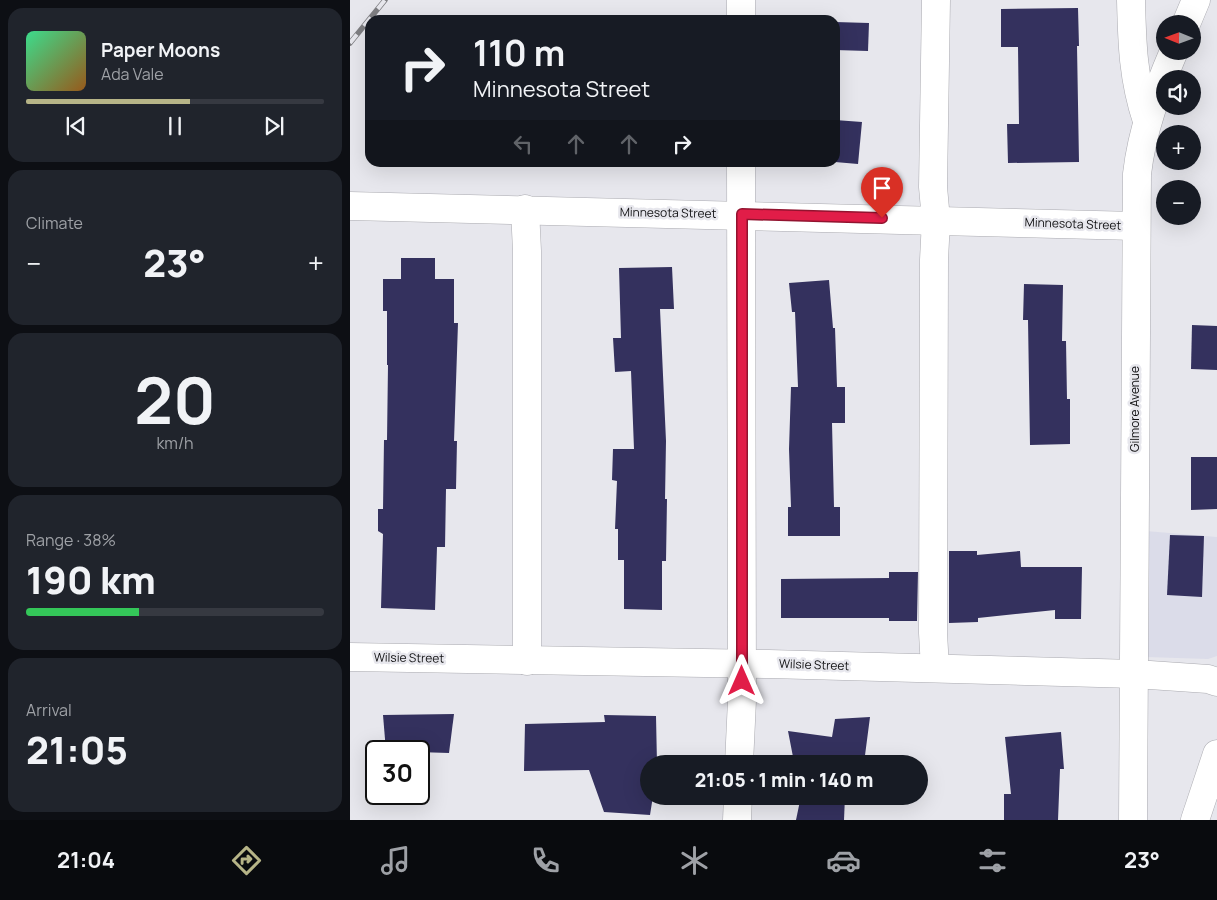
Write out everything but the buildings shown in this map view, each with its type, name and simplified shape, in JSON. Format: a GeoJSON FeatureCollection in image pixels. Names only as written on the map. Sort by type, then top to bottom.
{"type":"FeatureCollection","features":[{"type":"Feature","properties":{"kind":"street"},"geometry":{"type":"LineString","coordinates":[[741,0],[741,15]]}},
{"type":"Feature","properties":{"kind":"street"},"geometry":{"type":"LineString","coordinates":[[935,668],[933,633],[934,260],[936,220],[933,187],[936,0]]}},
{"type":"Feature","properties":{"kind":"street"},"geometry":{"type":"LineString","coordinates":[[1131,0],[1132,61],[1140,100],[1147,121]]}},
{"type":"Feature","properties":{"kind":"street"},"geometry":{"type":"LineString","coordinates":[[1190,15],[1196,0]]}},
{"type":"Feature","properties":{"kind":"street","name":"Gilmore Avenue"},"geometry":{"type":"LineString","coordinates":[[1133,820],[1137,174],[1140,150],[1147,121],[1171,60]]}},
{"type":"Feature","properties":{"kind":"street"},"geometry":{"type":"LineString","coordinates":[[739,755],[742,663],[741,167]]}},
{"type":"Feature","properties":{"kind":"street","name":"Minnesota Street"},"geometry":{"type":"LineString","coordinates":[[350,206],[742,214],[1136,226]]}},
{"type":"Feature","properties":{"kind":"street"},"geometry":{"type":"LineString","coordinates":[[525,209],[527,261],[527,661]]}},
{"type":"Feature","properties":{"kind":"street","name":"Wilsie Street"},"geometry":{"type":"LineString","coordinates":[[350,658],[742,663],[935,668],[1135,674],[1208,679],[1217,682]]}},
{"type":"Feature","properties":{"kind":"street"},"geometry":{"type":"LineString","coordinates":[[1195,820],[1217,754]]}},
{"type":"Feature","properties":{"kind":"street"},"geometry":{"type":"LineString","coordinates":[[737,820],[738,805]]}},
{"type":"Feature","properties":{"kind":"shaded area"},"geometry":{"type":"Polygon","coordinates":[[[1146,531],[1217,537],[1217,656],[1208,659],[1146,657],[1146,531]]]}},
{"type":"Feature","properties":{"kind":"railway"},"geometry":{"type":"LineString","coordinates":[[373,15],[385,0]]}},
{"type":"Feature","properties":{"kind":"railway"},"geometry":{"type":"LineString","coordinates":[[350,43],[365,25]]}},
{"type":"Feature","properties":{"kind":"route"},"geometry":{"type":"LineString","coordinates":[[742,681],[742,214],[882,218]]}}]}
